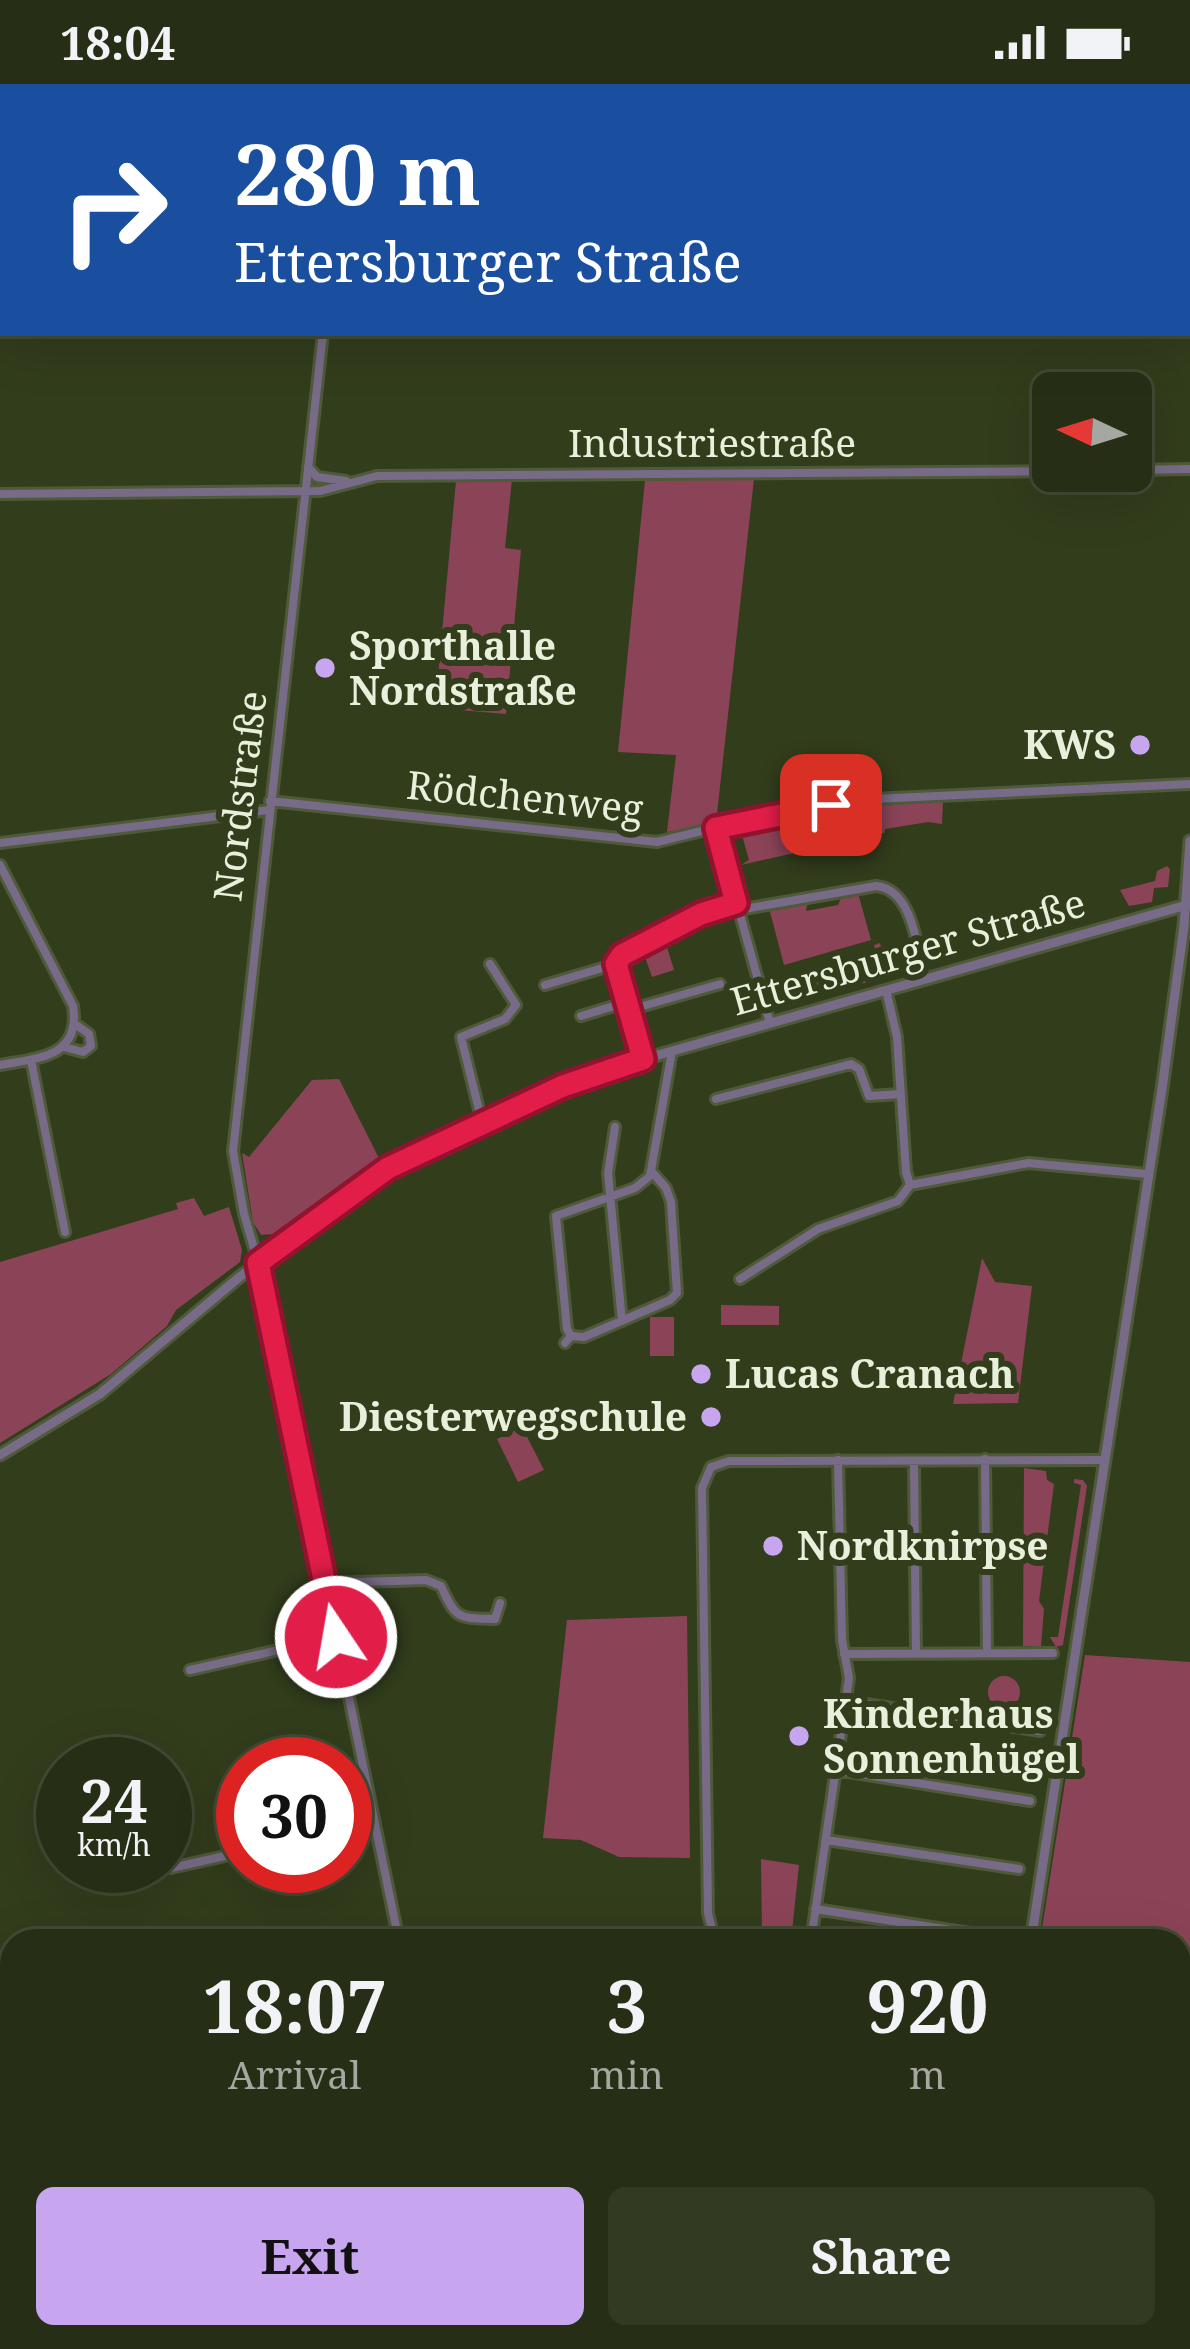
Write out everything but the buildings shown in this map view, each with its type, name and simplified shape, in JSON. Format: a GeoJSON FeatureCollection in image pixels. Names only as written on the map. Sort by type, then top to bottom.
{"type":"FeatureCollection","features":[{"type":"Feature","properties":{"kind":"street","name":"Nordstraße"},"geometry":{"type":"LineString","coordinates":[[323,336],[232,1151],[397,1929]]}},
{"type":"Feature","properties":{"kind":"street","name":"Industriestraße"},"geometry":{"type":"LineString","coordinates":[[308,467],[329,481],[348,481]]}},
{"type":"Feature","properties":{"kind":"street"},"geometry":{"type":"LineString","coordinates":[[1152,470],[1190,470]]}},
{"type":"Feature","properties":{"kind":"street","name":"Industriestraße"},"geometry":{"type":"LineString","coordinates":[[0,494],[320,491],[376,476],[457,474],[1032,471]]}},
{"type":"Feature","properties":{"kind":"street","name":"Rödchenweg"},"geometry":{"type":"LineString","coordinates":[[0,843],[269,806],[657,842],[873,799],[1190,784]]}},
{"type":"Feature","properties":{"kind":"street"},"geometry":{"type":"LineString","coordinates":[[716,828],[770,1023]]}},
{"type":"Feature","properties":{"kind":"street"},"geometry":{"type":"LineString","coordinates":[[1033,1929],[1148,1174],[1187,904],[1190,842]]}},
{"type":"Feature","properties":{"kind":"street"},"geometry":{"type":"LineString","coordinates":[[0,865],[73,1006],[75,1024],[64,1047]]}},
{"type":"Feature","properties":{"kind":"street"},"geometry":{"type":"LineString","coordinates":[[545,985],[616,964],[622,955],[701,914],[867,887],[891,888],[902,900],[925,979]]}},
{"type":"Feature","properties":{"kind":"street","name":"Ettersburger Straße"},"geometry":{"type":"LineString","coordinates":[[0,1455],[100,1394],[360,1186],[482,1122],[587,1076],[1187,904]]}},
{"type":"Feature","properties":{"kind":"street"},"geometry":{"type":"LineString","coordinates":[[482,1122],[461,1037],[505,1019],[516,1005],[490,964]]}},
{"type":"Feature","properties":{"kind":"street"},"geometry":{"type":"LineString","coordinates":[[616,964],[643,1059]]}},
{"type":"Feature","properties":{"kind":"street"},"geometry":{"type":"LineString","coordinates":[[580,1016],[720,984]]}},
{"type":"Feature","properties":{"kind":"street"},"geometry":{"type":"LineString","coordinates":[[886,990],[897,1037],[910,1185]]}},
{"type":"Feature","properties":{"kind":"street"},"geometry":{"type":"LineString","coordinates":[[0,1065],[64,1047],[83,1052],[91,1046],[89,1034],[75,1024]]}},
{"type":"Feature","properties":{"kind":"street"},"geometry":{"type":"LineString","coordinates":[[652,1172],[671,1202],[679,1289],[670,1300],[568,1340],[556,1216],[635,1188],[652,1172],[672,1051]]}},
{"type":"Feature","properties":{"kind":"street"},"geometry":{"type":"LineString","coordinates":[[31,1060],[65,1232]]}},
{"type":"Feature","properties":{"kind":"street"},"geometry":{"type":"LineString","coordinates":[[716,1100],[851,1064],[859,1069],[868,1096],[901,1094]]}},
{"type":"Feature","properties":{"kind":"street"},"geometry":{"type":"LineString","coordinates":[[615,1127],[608,1173],[622,1321]]}},
{"type":"Feature","properties":{"kind":"street"},"geometry":{"type":"LineString","coordinates":[[740,1279],[818,1229],[898,1201],[910,1185],[1028,1162],[1148,1174]]}},
{"type":"Feature","properties":{"kind":"street"},"geometry":{"type":"LineString","coordinates":[[985,1459],[987,1652]]}},
{"type":"Feature","properties":{"kind":"street"},"geometry":{"type":"LineString","coordinates":[[812,1929],[849,1678],[844,1654],[838,1460]]}},
{"type":"Feature","properties":{"kind":"street"},"geometry":{"type":"LineString","coordinates":[[712,1929],[703,1676],[704,1477],[711,1467],[721,1462],[1105,1460]]}},
{"type":"Feature","properties":{"kind":"street"},"geometry":{"type":"LineString","coordinates":[[914,1461],[916,1653]]}},
{"type":"Feature","properties":{"kind":"street"},"geometry":{"type":"LineString","coordinates":[[325,1583],[426,1580],[440,1586],[459,1618],[495,1619],[500,1603]]}},
{"type":"Feature","properties":{"kind":"street"},"geometry":{"type":"LineString","coordinates":[[190,1670],[336,1637]]}},
{"type":"Feature","properties":{"kind":"street"},"geometry":{"type":"LineString","coordinates":[[844,1654],[1053,1652]]}},
{"type":"Feature","properties":{"kind":"street"},"geometry":{"type":"LineString","coordinates":[[847,1701],[1040,1731]]}},
{"type":"Feature","properties":{"kind":"street"},"geometry":{"type":"LineString","coordinates":[[836,1770],[1030,1801]]}},
{"type":"Feature","properties":{"kind":"street"},"geometry":{"type":"LineString","coordinates":[[826,1840],[1019,1869]]}},
{"type":"Feature","properties":{"kind":"street"},"geometry":{"type":"LineString","coordinates":[[815,1909],[944,1929]]}},
{"type":"Feature","properties":{"kind":"shaded area"},"geometry":{"type":"Polygon","coordinates":[[[512,479],[505,548],[521,550],[506,714],[435,708],[456,481],[512,479]]]}},
{"type":"Feature","properties":{"kind":"shaded area"},"geometry":{"type":"Polygon","coordinates":[[[754,479],[716,823],[667,832],[676,755],[618,752],[645,480],[754,479]]]}},
{"type":"Feature","properties":{"kind":"shaded area"},"geometry":{"type":"Polygon","coordinates":[[[943,800],[942,824],[885,829],[884,833],[741,865],[749,860],[744,826],[870,804],[943,800]]]}},
{"type":"Feature","properties":{"kind":"shaded area"},"geometry":{"type":"Polygon","coordinates":[[[1167,866],[1168,887],[1154,888],[1152,902],[1129,906],[1120,890],[1155,881],[1157,871],[1167,866]]]}},
{"type":"Feature","properties":{"kind":"shaded area"},"geometry":{"type":"Polygon","coordinates":[[[858,893],[871,940],[784,965],[769,908],[808,901],[806,911],[838,905],[842,896],[858,893]]]}},
{"type":"Feature","properties":{"kind":"shaded area"},"geometry":{"type":"Polygon","coordinates":[[[880,943],[887,968],[884,977],[774,1010],[768,992],[878,965],[874,945],[880,943]]]}},
{"type":"Feature","properties":{"kind":"shaded area"},"geometry":{"type":"Polygon","coordinates":[[[667,947],[674,970],[652,977],[644,954],[667,947]]]}},
{"type":"Feature","properties":{"kind":"shaded area"},"geometry":{"type":"Polygon","coordinates":[[[339,1079],[383,1166],[278,1239],[274,1234],[261,1235],[253,1222],[242,1153],[249,1157],[312,1080],[339,1079]]]}},
{"type":"Feature","properties":{"kind":"shaded area"},"geometry":{"type":"Polygon","coordinates":[[[194,1198],[204,1216],[229,1207],[242,1250],[240,1262],[176,1310],[167,1326],[111,1374],[0,1443],[0,1262],[178,1209],[176,1203],[194,1198]]]}},
{"type":"Feature","properties":{"kind":"shaded area"},"geometry":{"type":"Polygon","coordinates":[[[982,1258],[995,1282],[1032,1286],[1018,1403],[953,1404],[982,1258]]]}},
{"type":"Feature","properties":{"kind":"shaded area"},"geometry":{"type":"Polygon","coordinates":[[[721,1305],[779,1306],[779,1325],[721,1325],[721,1305]]]}},
{"type":"Feature","properties":{"kind":"shaded area"},"geometry":{"type":"Polygon","coordinates":[[[650,1317],[674,1317],[674,1356],[650,1356],[650,1317]]]}},
{"type":"Feature","properties":{"kind":"shaded area"},"geometry":{"type":"Polygon","coordinates":[[[522,1427],[544,1470],[518,1482],[497,1439],[522,1427]]]}},
{"type":"Feature","properties":{"kind":"shaded area"},"geometry":{"type":"Polygon","coordinates":[[[1024,1468],[1046,1471],[1047,1480],[1054,1484],[1039,1601],[1044,1609],[1041,1646],[1023,1646],[1024,1468]]]}},
{"type":"Feature","properties":{"kind":"shaded area"},"geometry":{"type":"Polygon","coordinates":[[[1074,1479],[1087,1486],[1063,1645],[1056,1647],[1050,1637],[1058,1637],[1081,1485],[1074,1479]]]}},
{"type":"Feature","properties":{"kind":"shaded area"},"geometry":{"type":"Polygon","coordinates":[[[687,1616],[690,1858],[619,1857],[581,1840],[543,1838],[567,1620],[687,1616]]]}},
{"type":"Feature","properties":{"kind":"shaded area"},"geometry":{"type":"Polygon","coordinates":[[[1085,1655],[1190,1662],[1190,1929],[1042,1929],[1085,1655]]]}},
{"type":"Feature","properties":{"kind":"shaded area"},"geometry":{"type":"Polygon","coordinates":[[[1004,1676],[1015,1681],[1020,1692],[1015,1703],[1004,1708],[993,1703],[988,1692],[993,1681],[1004,1676]]]}},
{"type":"Feature","properties":{"kind":"shaded area"},"geometry":{"type":"Polygon","coordinates":[[[761,1859],[799,1865],[792,1929],[762,1929],[761,1859]]]}},
{"type":"Feature","properties":{"kind":"place","name":"Sporthalle Nordstraße"},"geometry":{"type":"Point","coordinates":[325,668]}},
{"type":"Feature","properties":{"kind":"place","name":"KWS"},"geometry":{"type":"Point","coordinates":[1140,745]}},
{"type":"Feature","properties":{"kind":"place","name":"Lucas Cranach"},"geometry":{"type":"Point","coordinates":[701,1374]}},
{"type":"Feature","properties":{"kind":"place","name":"Diesterwegschule"},"geometry":{"type":"Point","coordinates":[711,1417]}},
{"type":"Feature","properties":{"kind":"place","name":"Nordknirpse"},"geometry":{"type":"Point","coordinates":[773,1546]}},
{"type":"Feature","properties":{"kind":"place","name":"Kinderhaus Sonnenhügel"},"geometry":{"type":"Point","coordinates":[799,1736]}},
{"type":"Feature","properties":{"kind":"route"},"geometry":{"type":"LineString","coordinates":[[336,1637],[258,1263],[388,1168],[563,1086],[643,1059],[616,964],[622,955],[701,914],[736,903],[716,828],[831,805]]}}]}
